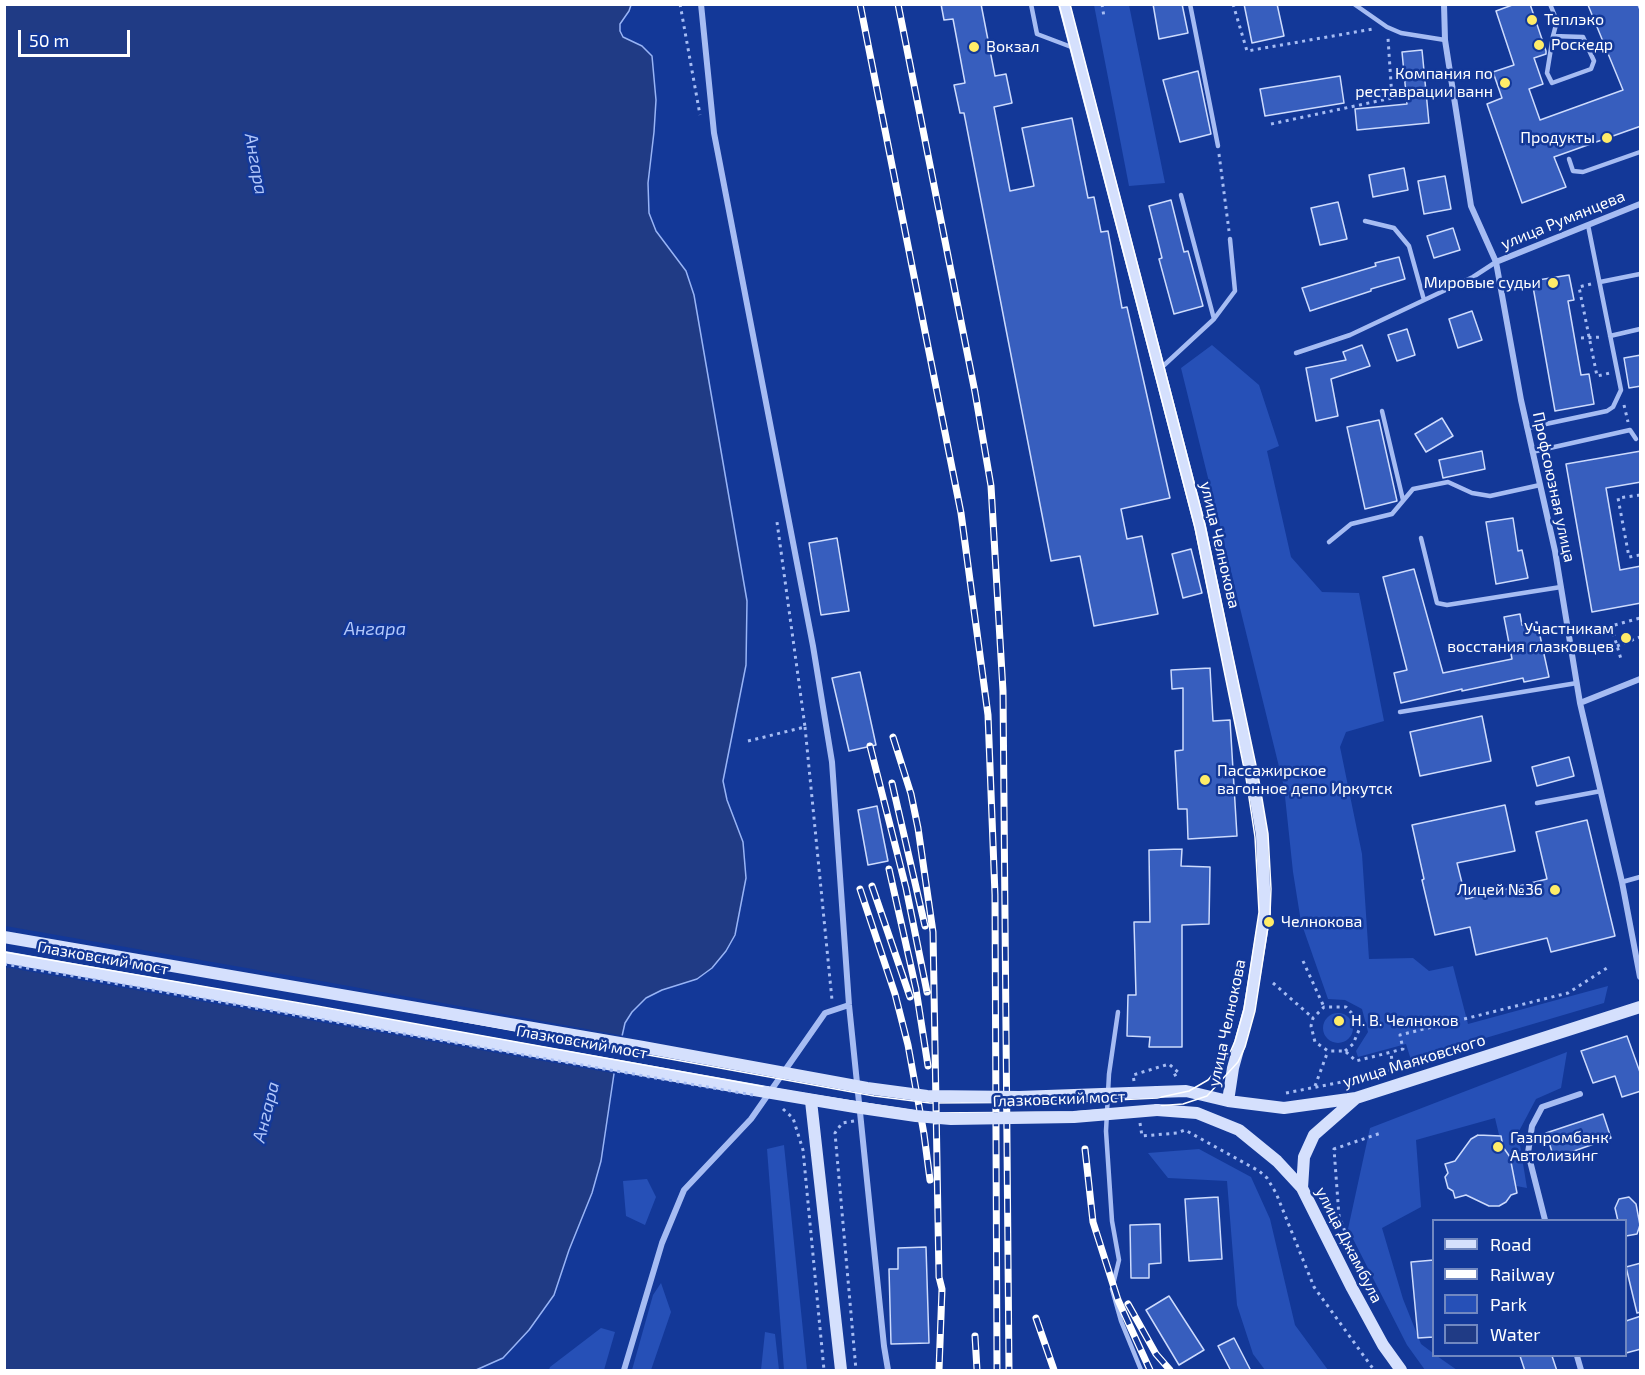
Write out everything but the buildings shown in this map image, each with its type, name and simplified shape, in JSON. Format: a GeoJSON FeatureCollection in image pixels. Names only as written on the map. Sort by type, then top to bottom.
{"type":"FeatureCollection","features":[{"type":"Feature","properties":{"kind":"main road","name":"улица Челнокова"},"geometry":{"type":"LineString","coordinates":[[1064,4],[1200,526],[1250,765],[1262,835],[1264,913],[1250,1010],[1233,1068],[1228,1101]]}},
{"type":"Feature","properties":{"kind":"main road","name":"Глазковский мост"},"geometry":{"type":"LineString","coordinates":[[4,937],[916,1095],[1019,1097],[1157,1092]]}},
{"type":"Feature","properties":{"kind":"main road","name":"Глазковский мост"},"geometry":{"type":"LineString","coordinates":[[4,957],[812,1101],[916,1116],[951,1119],[1074,1117],[1157,1110]]}},
{"type":"Feature","properties":{"kind":"main road","name":"улица Маяковского"},"geometry":{"type":"LineString","coordinates":[[1157,1092],[1186,1092],[1228,1101],[1284,1108],[1356,1098],[1641,1007]]}},
{"type":"Feature","properties":{"kind":"main road"},"geometry":{"type":"LineString","coordinates":[[1302,1188],[1304,1157],[1314,1135],[1356,1098]]}},
{"type":"Feature","properties":{"kind":"main road"},"geometry":{"type":"LineString","coordinates":[[812,1101],[841,1371]]}},
{"type":"Feature","properties":{"kind":"main road"},"geometry":{"type":"LineString","coordinates":[[1200,1114],[1228,1101]]}},
{"type":"Feature","properties":{"kind":"main road","name":"улица Джамбула"},"geometry":{"type":"LineString","coordinates":[[1157,1110],[1200,1114],[1239,1130],[1277,1161],[1302,1188],[1352,1288],[1383,1345],[1401,1371]]}},
{"type":"Feature","properties":{"kind":"street"},"geometry":{"type":"LineString","coordinates":[[701,4],[714,133],[813,646],[832,762],[849,1005],[888,1371]]}},
{"type":"Feature","properties":{"kind":"street","name":"Профсоюзная улица"},"geometry":{"type":"LineString","coordinates":[[1444,4],[1444,40],[1471,206],[1496,262],[1527,428],[1561,587],[1580,703],[1637,937],[1641,977]]}},
{"type":"Feature","properties":{"kind":"street","name":"улица Румянцева"},"geometry":{"type":"LineString","coordinates":[[1496,262],[1641,204]]}},
{"type":"Feature","properties":{"kind":"street"},"geometry":{"type":"LineString","coordinates":[[1580,703],[1641,679]]}},
{"type":"Feature","properties":{"kind":"street"},"geometry":{"type":"LineString","coordinates":[[624,1371],[662,1243],[684,1191],[751,1119],[825,1013],[849,1005]]}},
{"type":"Feature","properties":{"kind":"street"},"geometry":{"type":"LineString","coordinates":[[1544,1219],[1528,1153],[1532,1126],[1542,1107],[1580,1094]]}},
{"type":"Feature","properties":{"kind":"lane"},"geometry":{"type":"LineString","coordinates":[[1031,4],[1037,34],[1074,48]]}},
{"type":"Feature","properties":{"kind":"lane"},"geometry":{"type":"LineString","coordinates":[[1190,4],[1218,146]]}},
{"type":"Feature","properties":{"kind":"lane"},"geometry":{"type":"LineString","coordinates":[[1354,4],[1387,27],[1401,33],[1444,40]]}},
{"type":"Feature","properties":{"kind":"lane"},"geometry":{"type":"LineString","coordinates":[[1550,4],[1557,21],[1553,36],[1547,73],[1552,83],[1591,69],[1594,61],[1583,37],[1553,36]]}},
{"type":"Feature","properties":{"kind":"lane"},"geometry":{"type":"LineString","coordinates":[[1569,159],[1573,171],[1583,172],[1641,152]]}},
{"type":"Feature","properties":{"kind":"lane"},"geometry":{"type":"LineString","coordinates":[[1181,195],[1214,319]]}},
{"type":"Feature","properties":{"kind":"lane"},"geometry":{"type":"LineString","coordinates":[[1365,221],[1394,228],[1408,246],[1424,300]]}},
{"type":"Feature","properties":{"kind":"lane"},"geometry":{"type":"LineString","coordinates":[[1527,428],[1607,411],[1614,407],[1621,390],[1588,225]]}},
{"type":"Feature","properties":{"kind":"lane"},"geometry":{"type":"LineString","coordinates":[[1159,370],[1214,319],[1235,291],[1230,239]]}},
{"type":"Feature","properties":{"kind":"lane"},"geometry":{"type":"LineString","coordinates":[[1296,353],[1350,335],[1473,278],[1496,262]]}},
{"type":"Feature","properties":{"kind":"lane"},"geometry":{"type":"LineString","coordinates":[[1600,282],[1641,274]]}},
{"type":"Feature","properties":{"kind":"lane"},"geometry":{"type":"LineString","coordinates":[[1610,336],[1641,329]]}},
{"type":"Feature","properties":{"kind":"lane"},"geometry":{"type":"LineString","coordinates":[[1382,411],[1403,500]]}},
{"type":"Feature","properties":{"kind":"lane"},"geometry":{"type":"LineString","coordinates":[[1533,452],[1630,430],[1636,439]]}},
{"type":"Feature","properties":{"kind":"lane"},"geometry":{"type":"LineString","coordinates":[[1329,542],[1351,524],[1392,514],[1413,489],[1448,482],[1472,493],[1490,496],[1540,485]]}},
{"type":"Feature","properties":{"kind":"lane"},"geometry":{"type":"LineString","coordinates":[[1421,538],[1437,603],[1447,605],[1561,587]]}},
{"type":"Feature","properties":{"kind":"lane"},"geometry":{"type":"LineString","coordinates":[[1400,712],[1577,683]]}},
{"type":"Feature","properties":{"kind":"lane"},"geometry":{"type":"LineString","coordinates":[[1537,803],[1601,791]]}},
{"type":"Feature","properties":{"kind":"lane"},"geometry":{"type":"LineString","coordinates":[[1622,882],[1641,877]]}},
{"type":"Feature","properties":{"kind":"lane"},"geometry":{"type":"LineString","coordinates":[[1118,1012],[1109,1074],[1106,1131],[1112,1221],[1119,1260],[1112,1290],[1121,1322],[1141,1371]]}},
{"type":"Feature","properties":{"kind":"path"},"geometry":{"type":"LineString","coordinates":[[680,4],[700,116]]}},
{"type":"Feature","properties":{"kind":"path"},"geometry":{"type":"LineString","coordinates":[[1102,4],[1104,17]]}},
{"type":"Feature","properties":{"kind":"path"},"geometry":{"type":"LineString","coordinates":[[1233,4],[1247,51],[1387,27],[1392,98],[1270,124]]}},
{"type":"Feature","properties":{"kind":"path"},"geometry":{"type":"LineString","coordinates":[[1218,146],[1230,239]]}},
{"type":"Feature","properties":{"kind":"path"},"geometry":{"type":"LineString","coordinates":[[1600,282],[1579,286],[1597,376],[1617,372]]}},
{"type":"Feature","properties":{"kind":"path"},"geometry":{"type":"LineString","coordinates":[[1581,338],[1610,336]]}},
{"type":"Feature","properties":{"kind":"path"},"geometry":{"type":"LineString","coordinates":[[1621,390],[1630,430]]}},
{"type":"Feature","properties":{"kind":"path"},"geometry":{"type":"LineString","coordinates":[[1641,495],[1618,498],[1629,557],[1641,555]]}},
{"type":"Feature","properties":{"kind":"path"},"geometry":{"type":"LineString","coordinates":[[776,517],[805,727],[833,1010]]}},
{"type":"Feature","properties":{"kind":"path"},"geometry":{"type":"LineString","coordinates":[[1593,631],[1641,618]]}},
{"type":"Feature","properties":{"kind":"path"},"geometry":{"type":"LineString","coordinates":[[1611,626],[1621,659]]}},
{"type":"Feature","properties":{"kind":"path"},"geometry":{"type":"LineString","coordinates":[[1617,646],[1641,637]]}},
{"type":"Feature","properties":{"kind":"path"},"geometry":{"type":"LineString","coordinates":[[748,741],[805,727]]}},
{"type":"Feature","properties":{"kind":"path"},"geometry":{"type":"LineString","coordinates":[[1303,961],[1324,1006]]}},
{"type":"Feature","properties":{"kind":"path"},"geometry":{"type":"LineString","coordinates":[[4,964],[760,1096]]}},
{"type":"Feature","properties":{"kind":"path"},"geometry":{"type":"LineString","coordinates":[[1345,1051],[1356,1061],[1391,1053],[1403,1049],[1400,1035],[1568,993],[1610,966]]}},
{"type":"Feature","properties":{"kind":"path"},"geometry":{"type":"LineString","coordinates":[[1274,983],[1313,1018]]}},
{"type":"Feature","properties":{"kind":"path"},"geometry":{"type":"LineString","coordinates":[[1324,1006],[1346,1007],[1358,1020],[1359,1030],[1353,1044],[1345,1051],[1328,1051],[1315,1042],[1311,1026],[1313,1018],[1324,1006]]}},
{"type":"Feature","properties":{"kind":"path"},"geometry":{"type":"LineString","coordinates":[[1316,1086],[1328,1051]]}},
{"type":"Feature","properties":{"kind":"path"},"geometry":{"type":"LineString","coordinates":[[1285,1093],[1394,1069],[1391,1053]]}},
{"type":"Feature","properties":{"kind":"path"},"geometry":{"type":"LineString","coordinates":[[1133,1076],[1169,1064],[1179,1073]]}},
{"type":"Feature","properties":{"kind":"path"},"geometry":{"type":"LineString","coordinates":[[776,1103],[793,1118],[803,1150],[824,1371]]}},
{"type":"Feature","properties":{"kind":"path"},"geometry":{"type":"LineString","coordinates":[[856,1371],[835,1133],[842,1123],[862,1119]]}},
{"type":"Feature","properties":{"kind":"path"},"geometry":{"type":"LineString","coordinates":[[1137,1121],[1148,1121]]}},
{"type":"Feature","properties":{"kind":"path"},"geometry":{"type":"LineString","coordinates":[[1142,1136],[1177,1133],[1185,1130],[1259,1171],[1267,1178],[1276,1193],[1314,1287],[1374,1371]]}},
{"type":"Feature","properties":{"kind":"path"},"geometry":{"type":"LineString","coordinates":[[1364,1280],[1339,1216],[1334,1149],[1381,1133]]}},
{"type":"Feature","properties":{"kind":"green space"},"geometry":{"type":"Polygon","coordinates":[[[1094,5],[1129,5],[1165,183],[1129,186],[1094,5]]]}},
{"type":"Feature","properties":{"kind":"green space"},"geometry":{"type":"Polygon","coordinates":[[[1212,345],[1259,385],[1279,446],[1267,451],[1291,557],[1322,592],[1359,593],[1384,721],[1346,732],[1340,747],[1362,854],[1369,959],[1413,958],[1429,971],[1453,966],[1468,1024],[1608,986],[1604,1003],[1411,1060],[1406,1044],[1358,1057],[1356,1051],[1368,1032],[1362,1009],[1345,1000],[1328,999],[1301,922],[1284,787],[1181,368],[1212,345]]]}},
{"type":"Feature","properties":{"kind":"green space"},"geometry":{"type":"Polygon","coordinates":[[[1338,1013],[1349,1017],[1353,1028],[1349,1039],[1338,1043],[1327,1039],[1323,1028],[1327,1017],[1338,1013]]]}},
{"type":"Feature","properties":{"kind":"green space"},"geometry":{"type":"Polygon","coordinates":[[[1567,1052],[1561,1088],[1536,1099],[1518,1133],[1527,1188],[1511,1185],[1495,1118],[1416,1140],[1421,1207],[1382,1228],[1403,1299],[1421,1344],[1432,1352],[1432,1357],[1438,1357],[1457,1370],[1425,1370],[1407,1345],[1348,1229],[1370,1128],[1567,1052]]]}},
{"type":"Feature","properties":{"kind":"green space"},"geometry":{"type":"Polygon","coordinates":[[[784,1145],[807,1370],[784,1370],[767,1149],[784,1145]]]}},
{"type":"Feature","properties":{"kind":"green space"},"geometry":{"type":"Polygon","coordinates":[[[1199,1149],[1251,1177],[1270,1219],[1295,1325],[1328,1370],[1265,1370],[1253,1354],[1237,1305],[1227,1181],[1168,1178],[1148,1153],[1199,1149]]]}},
{"type":"Feature","properties":{"kind":"green space"},"geometry":{"type":"Polygon","coordinates":[[[647,1179],[656,1197],[645,1225],[626,1216],[623,1181],[647,1179]]]}},
{"type":"Feature","properties":{"kind":"green space"},"geometry":{"type":"Polygon","coordinates":[[[661,1283],[671,1312],[651,1370],[632,1370],[653,1295],[661,1283]]]}},
{"type":"Feature","properties":{"kind":"green space"},"geometry":{"type":"Polygon","coordinates":[[[601,1328],[615,1332],[604,1370],[549,1370],[550,1367],[601,1328]]]}},
{"type":"Feature","properties":{"kind":"green space"},"geometry":{"type":"Polygon","coordinates":[[[765,1332],[775,1334],[779,1370],[761,1370],[765,1332]]]}},
{"type":"Feature","properties":{"kind":"water","name":"Ангара"},"geometry":{"type":"Polygon","coordinates":[[[5,5],[631,5],[620,24],[620,31],[623,37],[642,46],[652,56],[656,100],[648,183],[649,213],[656,231],[686,271],[694,295],[747,601],[746,665],[723,781],[727,800],[743,842],[746,878],[735,935],[712,968],[697,979],[662,990],[646,998],[625,1023],[615,1067],[601,1161],[592,1193],[554,1295],[529,1330],[503,1358],[476,1370],[5,1370],[5,5]]]}},
{"type":"Feature","properties":{"kind":"pier"},"geometry":{"type":"Polygon","coordinates":[[[5,926],[625,1036],[617,1074],[4,967],[5,926]]]}},
{"type":"Feature","properties":{"kind":"tram line"},"geometry":{"type":"LineString","coordinates":[[4,941],[318,995],[874,1096],[930,1103],[1073,1102],[1157,1098],[1189,1091],[1208,1080],[1229,1055],[1244,1009],[1259,912],[1255,837],[1246,778],[1195,528],[1059,4]]}},
{"type":"Feature","properties":{"kind":"tram line"},"geometry":{"type":"LineString","coordinates":[[4,952],[794,1092],[928,1113],[1073,1112],[1183,1104],[1207,1096],[1238,1062],[1245,1047],[1255,1011],[1270,914],[1268,834],[1258,775],[1205,525],[1070,4]]}},
{"type":"Feature","properties":{"kind":"railway"},"geometry":{"type":"LineString","coordinates":[[860,4],[961,513],[988,715],[995,895],[997,1370]]}},
{"type":"Feature","properties":{"kind":"railway"},"geometry":{"type":"LineString","coordinates":[[898,4],[975,392],[991,486],[1003,691],[1009,1370]]}},
{"type":"Feature","properties":{"kind":"railway"},"geometry":{"type":"LineString","coordinates":[[893,737],[911,794],[918,828],[933,932],[939,1277],[942,1289],[939,1370]]}},
{"type":"Feature","properties":{"kind":"railway"},"geometry":{"type":"LineString","coordinates":[[870,746],[906,888],[927,992]]}},
{"type":"Feature","properties":{"kind":"railway"},"geometry":{"type":"LineString","coordinates":[[892,783],[925,926]]}},
{"type":"Feature","properties":{"kind":"railway"},"geometry":{"type":"LineString","coordinates":[[889,869],[916,989],[928,1066]]}},
{"type":"Feature","properties":{"kind":"railway"},"geometry":{"type":"LineString","coordinates":[[872,886],[910,997]]}},
{"type":"Feature","properties":{"kind":"railway"},"geometry":{"type":"LineString","coordinates":[[860,889],[895,994],[908,1045],[930,1180]]}},
{"type":"Feature","properties":{"kind":"railway"},"geometry":{"type":"LineString","coordinates":[[1085,1149],[1093,1222],[1118,1300],[1150,1370]]}},
{"type":"Feature","properties":{"kind":"railway"},"geometry":{"type":"LineString","coordinates":[[1128,1304],[1156,1354],[1170,1370]]}},
{"type":"Feature","properties":{"kind":"railway"},"geometry":{"type":"LineString","coordinates":[[1036,1318],[1054,1370]]}},
{"type":"Feature","properties":{"kind":"railway"},"geometry":{"type":"LineString","coordinates":[[975,1336],[977,1370]]}},
{"type":"Feature","properties":{"kind":"place","name":"Теплэко"},"geometry":{"type":"Point","coordinates":[1532,20]}},
{"type":"Feature","properties":{"kind":"place","name":"Роскедр"},"geometry":{"type":"Point","coordinates":[1539,45]}},
{"type":"Feature","properties":{"kind":"place","name":"Вокзал"},"geometry":{"type":"Point","coordinates":[974,47]}},
{"type":"Feature","properties":{"kind":"place","name":"Компания по реставрации ванн"},"geometry":{"type":"Point","coordinates":[1505,83]}},
{"type":"Feature","properties":{"kind":"place","name":"Продукты"},"geometry":{"type":"Point","coordinates":[1607,138]}},
{"type":"Feature","properties":{"kind":"place","name":"Мировые судьи"},"geometry":{"type":"Point","coordinates":[1553,283]}},
{"type":"Feature","properties":{"kind":"place","name":"Участникам восстания глазковцев"},"geometry":{"type":"Point","coordinates":[1626,638]}},
{"type":"Feature","properties":{"kind":"place","name":"Пассажирское вагонное депо Иркутск"},"geometry":{"type":"Point","coordinates":[1205,780]}},
{"type":"Feature","properties":{"kind":"place","name":"Лицей №36"},"geometry":{"type":"Point","coordinates":[1555,890]}},
{"type":"Feature","properties":{"kind":"place","name":"Челнокова"},"geometry":{"type":"Point","coordinates":[1269,922]}},
{"type":"Feature","properties":{"kind":"place","name":"Н. В. Челноков"},"geometry":{"type":"Point","coordinates":[1339,1021]}},
{"type":"Feature","properties":{"kind":"place","name":"Газпромбанк Автолизинг"},"geometry":{"type":"Point","coordinates":[1498,1147]}}]}
